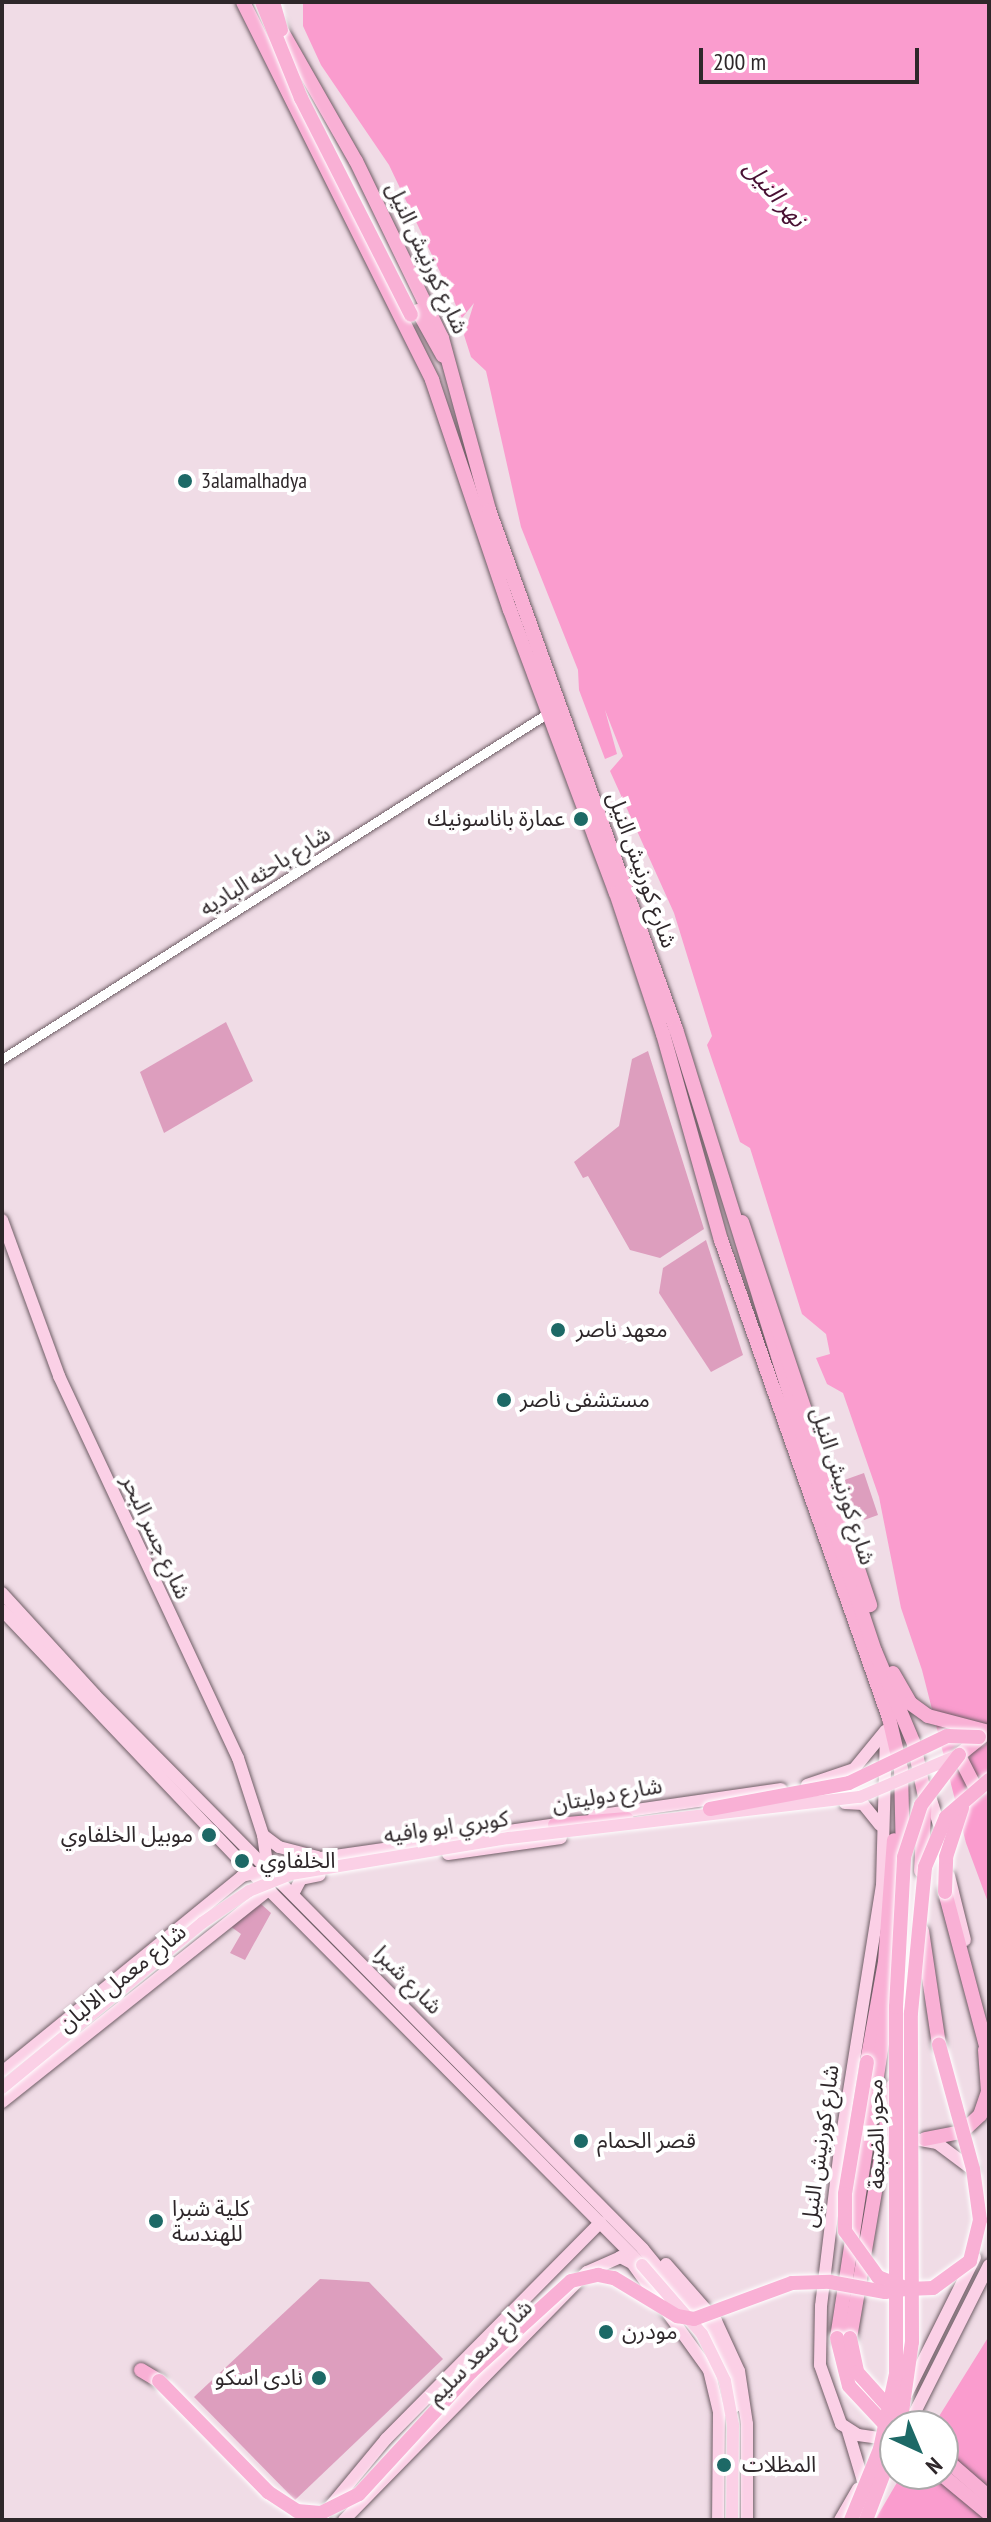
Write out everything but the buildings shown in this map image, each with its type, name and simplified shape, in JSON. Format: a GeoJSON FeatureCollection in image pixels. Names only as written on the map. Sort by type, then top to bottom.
{"type":"FeatureCollection","features":[{"type":"Feature","properties":{"kind":"highway","name":"شارع كورنيش النيل"},"geometry":{"type":"LineString","coordinates":[[243,2],[432,380],[548,713],[630,934],[721,1240],[887,1724],[897,1744],[903,1797],[902,1913],[844,2338]]}},
{"type":"Feature","properties":{"kind":"highway"},"geometry":{"type":"LineString","coordinates":[[253,2],[287,71],[329,115]]}},
{"type":"Feature","properties":{"kind":"highway","name":"شارع كورنيش النيل"},"geometry":{"type":"LineString","coordinates":[[264,2],[329,115],[434,318],[489,510],[629,894],[875,1651],[923,1776],[918,1908],[883,2134],[844,2338]]}},
{"type":"Feature","properties":{"kind":"highway"},"geometry":{"type":"LineString","coordinates":[[264,2],[301,98],[414,313],[448,362]]}},
{"type":"Feature","properties":{"kind":"highway"},"geometry":{"type":"LineString","coordinates":[[273,2],[298,72],[414,313],[428,352],[432,380]]}},
{"type":"Feature","properties":{"kind":"highway"},"geometry":{"type":"LineString","coordinates":[[722,1181],[777,1317],[897,1682],[910,1703],[928,1716],[986,1734]]}},
{"type":"Feature","properties":{"kind":"highway"},"geometry":{"type":"LineString","coordinates":[[721,1240],[732,1241],[738,1235]]}},
{"type":"Feature","properties":{"kind":"highway"},"geometry":{"type":"LineString","coordinates":[[733,1275],[742,1268],[749,1271]]}},
{"type":"Feature","properties":{"kind":"highway"},"geometry":{"type":"LineString","coordinates":[[555,1825],[710,1809],[840,1786],[947,1736],[986,1734]]}},
{"type":"Feature","properties":{"kind":"highway","name":"محور الضبعة"},"geometry":{"type":"LineString","coordinates":[[851,2520],[880,2449],[896,2374],[896,2007],[904,1857],[921,1805],[959,1755],[986,1734]]}},
{"type":"Feature","properties":{"kind":"highway"},"geometry":{"type":"LineString","coordinates":[[897,1744],[890,1917],[845,2194],[845,2231],[870,2270],[907,2289]]}},
{"type":"Feature","properties":{"kind":"highway"},"geometry":{"type":"LineString","coordinates":[[959,1755],[976,1789],[955,1823],[944,1875],[989,2057]]}},
{"type":"Feature","properties":{"kind":"highway","name":"محور الضبعة"},"geometry":{"type":"LineString","coordinates":[[902,2410],[913,2333],[911,2013],[922,1929],[925,1867],[932,1841],[946,1817],[989,1780]]}},
{"type":"Feature","properties":{"kind":"highway"},"geometry":{"type":"LineString","coordinates":[[141,2370],[159,2381],[268,2492],[297,2511],[321,2513],[359,2494],[471,2372],[571,2281],[598,2275],[614,2278],[677,2316],[694,2319],[792,2283],[830,2282],[885,2292],[933,2288],[959,2274],[975,2253],[980,2220],[973,2169],[939,2045],[922,1929]]}},
{"type":"Feature","properties":{"kind":"highway"},"geometry":{"type":"LineString","coordinates":[[925,2139],[957,2134],[972,2125],[987,2098],[986,2037]]}},
{"type":"Feature","properties":{"kind":"highway"},"geometry":{"type":"LineString","coordinates":[[844,2338],[865,2386],[891,2410]]}},
{"type":"Feature","properties":{"kind":"highway"},"geometry":{"type":"LineString","coordinates":[[844,2338],[849,2386],[879,2423]]}},
{"type":"Feature","properties":{"kind":"highway"},"geometry":{"type":"LineString","coordinates":[[959,2471],[989,2497]]}},
{"type":"Feature","properties":{"kind":"highway"},"geometry":{"type":"LineString","coordinates":[[866,2520],[879,2480]]}},
{"type":"Feature","properties":{"kind":"highway"},"geometry":{"type":"LineString","coordinates":[[959,2489],[989,2514]]}},
{"type":"Feature","properties":{"kind":"main road","name":"شارع جسر البحر"},"geometry":{"type":"LineString","coordinates":[[2,1220],[43,1340],[238,1758],[263,1835],[268,1871]]}},
{"type":"Feature","properties":{"kind":"main road","name":"شارع شبرا"},"geometry":{"type":"LineString","coordinates":[[2,1593],[268,1871],[423,2023],[643,2249],[718,2341],[736,2398],[735,2406],[719,2412]]}},
{"type":"Feature","properties":{"kind":"main road","name":"شارع شبرا"},"geometry":{"type":"LineString","coordinates":[[2,1610],[252,1873],[601,2222],[702,2334],[725,2381],[733,2425],[732,2520]]}},
{"type":"Feature","properties":{"kind":"main road","name":"شارع كورنيش النيل"},"geometry":{"type":"LineString","coordinates":[[863,2481],[848,2431],[841,2424],[820,2365],[821,2306],[879,1907],[887,1724]]}},
{"type":"Feature","properties":{"kind":"main road","name":"شارع دوليتان"},"geometry":{"type":"LineString","coordinates":[[268,1871],[321,1858],[555,1825],[836,1777],[863,1762],[887,1724]]}},
{"type":"Feature","properties":{"kind":"main road","name":"كوبري ابو وافيه"},"geometry":{"type":"LineString","coordinates":[[2,2088],[202,1923],[281,1877],[509,1838],[860,1797],[959,1755]]}},
{"type":"Feature","properties":{"kind":"main road","name":"شارع كورنيش النيل"},"geometry":{"type":"LineString","coordinates":[[923,1776],[940,1825],[986,2037]]}},
{"type":"Feature","properties":{"kind":"main road","name":"شارع دوليتان"},"geometry":{"type":"LineString","coordinates":[[293,1894],[305,1877],[799,1807],[854,1802],[871,1811],[882,1828]]}},
{"type":"Feature","properties":{"kind":"main road"},"geometry":{"type":"LineString","coordinates":[[263,1835],[285,1849],[321,1858]]}},
{"type":"Feature","properties":{"kind":"main road","name":"شارع معمل الالبان"},"geometry":{"type":"LineString","coordinates":[[2,2072],[234,1882],[252,1873],[268,1871]]}},
{"type":"Feature","properties":{"kind":"main road","name":"شارع معمل الالبان"},"geometry":{"type":"LineString","coordinates":[[2,2102],[270,1889]]}},
{"type":"Feature","properties":{"kind":"main road"},"geometry":{"type":"LineString","coordinates":[[386,2008],[397,1997]]}},
{"type":"Feature","properties":{"kind":"main road"},"geometry":{"type":"LineString","coordinates":[[411,2034],[414,2025],[423,2023]]}},
{"type":"Feature","properties":{"kind":"main road"},"geometry":{"type":"LineString","coordinates":[[883,2134],[925,2139],[971,2166],[982,2189],[984,2227],[972,2265],[905,2410]]}},
{"type":"Feature","properties":{"kind":"main road","name":"شارع سعد سليم"},"geometry":{"type":"LineString","coordinates":[[319,2520],[386,2439],[572,2258],[601,2222]]}},
{"type":"Feature","properties":{"kind":"main road"},"geometry":{"type":"LineString","coordinates":[[643,2249],[666,2263],[716,2321],[745,2393],[747,2520]]}},
{"type":"Feature","properties":{"kind":"main road"},"geometry":{"type":"LineString","coordinates":[[620,2257],[642,2265],[652,2289]]}},
{"type":"Feature","properties":{"kind":"main road"},"geometry":{"type":"LineString","coordinates":[[620,2257],[632,2263],[652,2289]]}},
{"type":"Feature","properties":{"kind":"main road","name":"شارع سعد سليم"},"geometry":{"type":"LineString","coordinates":[[344,2520],[587,2272],[620,2257]]}},
{"type":"Feature","properties":{"kind":"main road"},"geometry":{"type":"LineString","coordinates":[[916,2410],[989,2265]]}},
{"type":"Feature","properties":{"kind":"main road","name":"شارع شبرا"},"geometry":{"type":"LineString","coordinates":[[652,2289],[709,2370],[719,2412],[718,2520]]}},
{"type":"Feature","properties":{"kind":"main road"},"geometry":{"type":"LineString","coordinates":[[848,2431],[879,2437]]}},
{"type":"Feature","properties":{"kind":"main road"},"geometry":{"type":"LineString","coordinates":[[386,2439],[397,2443],[405,2455]]}},
{"type":"Feature","properties":{"kind":"main road"},"geometry":{"type":"LineString","coordinates":[[840,2520],[879,2458]]}},
{"type":"Feature","properties":{"kind":"main road"},"geometry":{"type":"LineString","coordinates":[[857,2520],[879,2480]]}},
{"type":"Feature","properties":{"kind":"street","name":"شارع باحثه الباديه"},"geometry":{"type":"LineString","coordinates":[[2,1059],[548,713]]}},
{"type":"Feature","properties":{"kind":"shaded area"},"geometry":{"type":"Polygon","coordinates":[[[226,1022],[253,1081],[164,1133],[140,1072],[226,1022]]]}},
{"type":"Feature","properties":{"kind":"shaded area"},"geometry":{"type":"Polygon","coordinates":[[[648,1051],[704,1229],[660,1258],[630,1250],[588,1176],[583,1178],[574,1162],[619,1126],[632,1059],[648,1051]]]}},
{"type":"Feature","properties":{"kind":"shaded area"},"geometry":{"type":"Polygon","coordinates":[[[706,1240],[743,1355],[711,1372],[659,1293],[663,1268],[706,1240]]]}},
{"type":"Feature","properties":{"kind":"shaded area"},"geometry":{"type":"Polygon","coordinates":[[[864,1473],[878,1515],[864,1520],[861,1512],[852,1515],[852,1527],[836,1483],[864,1473]]]}},
{"type":"Feature","properties":{"kind":"shaded area"},"geometry":{"type":"Polygon","coordinates":[[[261,1904],[271,1913],[245,1960],[230,1953],[241,1934],[230,1926],[261,1904]]]}},
{"type":"Feature","properties":{"kind":"shaded area","name":"نادى اسكو"},"geometry":{"type":"Polygon","coordinates":[[[320,2279],[369,2282],[443,2359],[295,2500],[194,2397],[320,2279]]]}},
{"type":"Feature","properties":{"kind":"water","name":"نهر النيل"},"geometry":{"type":"Polygon","coordinates":[[[303,2],[989,2],[989,1905],[966,1843],[922,1670],[901,1608],[879,1497],[843,1393],[827,1384],[816,1358],[830,1354],[826,1334],[802,1314],[750,1148],[740,1142],[707,1045],[712,1036],[674,913],[610,771],[623,756],[605,710],[617,754],[605,759],[579,690],[578,670],[521,527],[486,371],[471,357],[464,335],[474,303],[462,318],[389,165],[321,65],[303,26],[303,2]]]}},
{"type":"Feature","properties":{"kind":"water"},"geometry":{"type":"Polygon","coordinates":[[[989,2336],[989,2520],[875,2520],[893,2490],[959,2490],[959,2410],[943,2410],[989,2336]]]}},
{"type":"Feature","properties":{"kind":"place","name":"3alamalhadya"},"geometry":{"type":"Point","coordinates":[185,481]}},
{"type":"Feature","properties":{"kind":"place","name":"عمارة باناسونيك"},"geometry":{"type":"Point","coordinates":[581,819]}},
{"type":"Feature","properties":{"kind":"place","name":"معهد ناصر"},"geometry":{"type":"Point","coordinates":[558,1330]}},
{"type":"Feature","properties":{"kind":"place","name":"مستشفى ناصر"},"geometry":{"type":"Point","coordinates":[504,1400]}},
{"type":"Feature","properties":{"kind":"place","name":"موبيل الخلفاوي"},"geometry":{"type":"Point","coordinates":[209,1835]}},
{"type":"Feature","properties":{"kind":"place","name":"الخلفاوي"},"geometry":{"type":"Point","coordinates":[242,1861]}},
{"type":"Feature","properties":{"kind":"place","name":"قصر الحمام"},"geometry":{"type":"Point","coordinates":[581,2141]}},
{"type":"Feature","properties":{"kind":"place","name":"كلية شبرا للهندسة"},"geometry":{"type":"Point","coordinates":[156,2221]}},
{"type":"Feature","properties":{"kind":"place","name":"مودرن"},"geometry":{"type":"Point","coordinates":[606,2332]}},
{"type":"Feature","properties":{"kind":"place","name":"نادى اسكو"},"geometry":{"type":"Point","coordinates":[319,2378]}},
{"type":"Feature","properties":{"kind":"place","name":"المظلات"},"geometry":{"type":"Point","coordinates":[724,2465]}}]}
